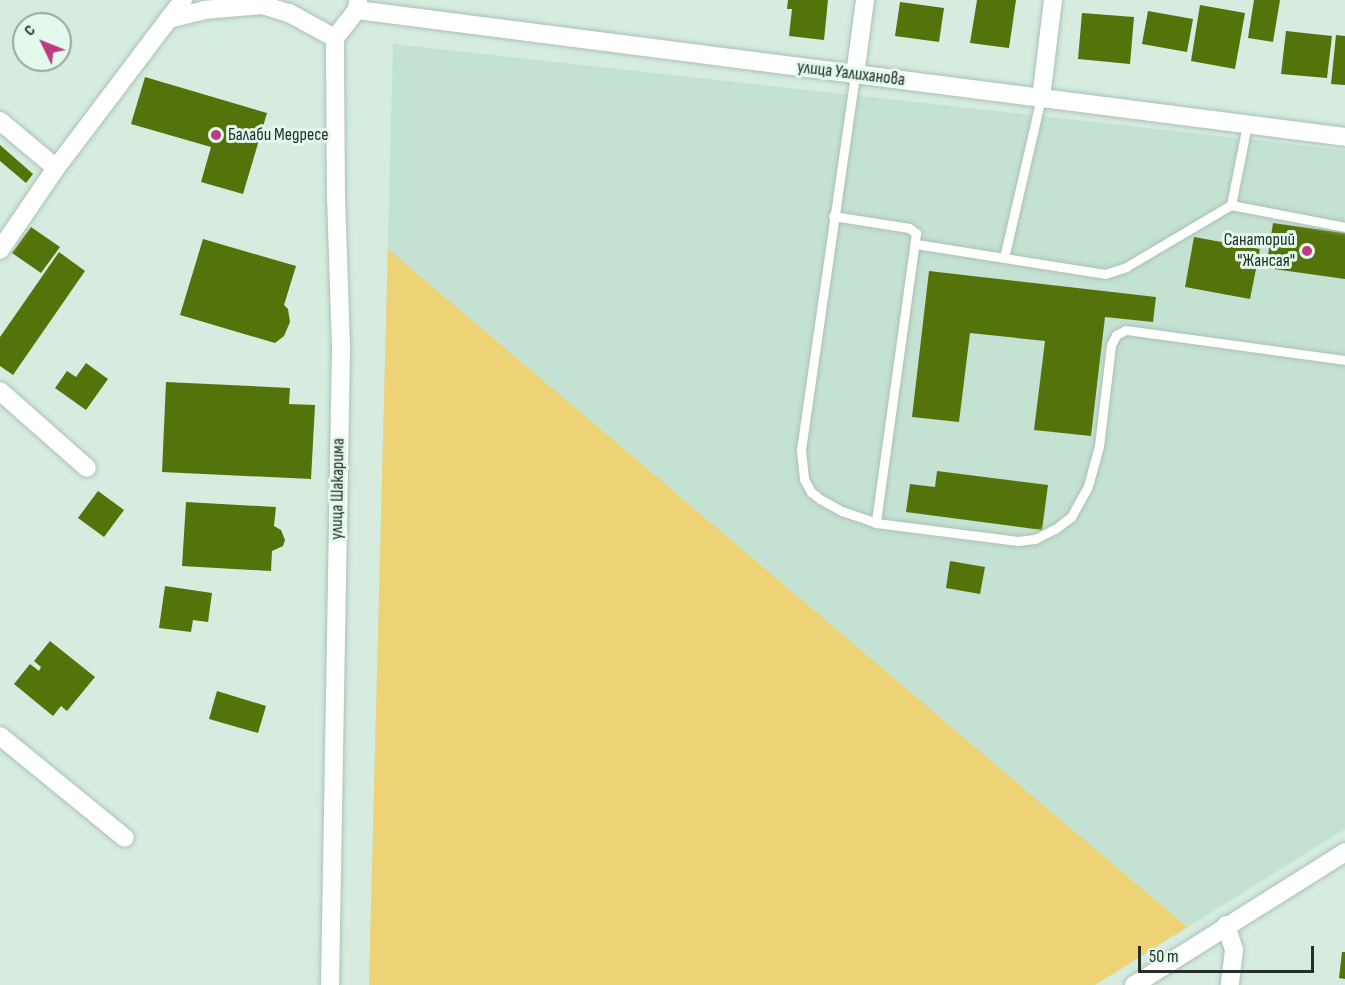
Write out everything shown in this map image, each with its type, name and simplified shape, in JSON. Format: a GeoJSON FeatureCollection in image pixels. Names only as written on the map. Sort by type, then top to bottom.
{"type":"FeatureCollection","features":[{"type":"Feature","properties":{"kind":"street"},"geometry":{"type":"LineString","coordinates":[[0,250],[56,168],[183,0]]}},
{"type":"Feature","properties":{"kind":"street"},"geometry":{"type":"LineString","coordinates":[[855,75],[865,0]]}},
{"type":"Feature","properties":{"kind":"street"},"geometry":{"type":"LineString","coordinates":[[1041,98],[1053,0]]}},
{"type":"Feature","properties":{"kind":"street"},"geometry":{"type":"LineString","coordinates":[[169,19],[204,10],[259,2],[289,13],[335,38],[358,5]]}},
{"type":"Feature","properties":{"kind":"street","name":"улица Уалиханова"},"geometry":{"type":"LineString","coordinates":[[358,5],[855,75],[1345,137]]}},
{"type":"Feature","properties":{"kind":"street","name":"улица Шакарима"},"geometry":{"type":"LineString","coordinates":[[330,985],[341,347],[336,199],[335,38]]}},
{"type":"Feature","properties":{"kind":"street"},"geometry":{"type":"LineString","coordinates":[[0,121],[56,168]]}},
{"type":"Feature","properties":{"kind":"street"},"geometry":{"type":"LineString","coordinates":[[0,391],[87,468]]}},
{"type":"Feature","properties":{"kind":"street"},"geometry":{"type":"LineString","coordinates":[[0,736],[125,838]]}},
{"type":"Feature","properties":{"kind":"street"},"geometry":{"type":"LineString","coordinates":[[1134,985],[1345,852]]}},
{"type":"Feature","properties":{"kind":"street"},"geometry":{"type":"LineString","coordinates":[[1226,925],[1234,950],[1230,985]]}},
{"type":"Feature","properties":{"kind":"lane"},"geometry":{"type":"LineString","coordinates":[[855,75],[801,450],[802,467],[811,492],[820,499],[842,511],[876,522],[1018,541],[1035,539],[1055,529],[1071,517],[1088,486],[1099,446],[1110,345],[1116,335],[1126,330],[1345,360]]}},
{"type":"Feature","properties":{"kind":"lane"},"geometry":{"type":"LineString","coordinates":[[1004,258],[1041,98]]}},
{"type":"Feature","properties":{"kind":"lane"},"geometry":{"type":"LineString","coordinates":[[1231,205],[1247,125]]}},
{"type":"Feature","properties":{"kind":"lane"},"geometry":{"type":"LineString","coordinates":[[916,244],[1105,274],[1116,272],[1231,205],[1345,227]]}},
{"type":"Feature","properties":{"kind":"lane"},"geometry":{"type":"LineString","coordinates":[[833,216],[914,230],[916,244],[876,522]]}},
{"type":"Feature","properties":{"kind":"shaded area"},"geometry":{"type":"Polygon","coordinates":[[[393,44],[1345,150],[1345,829],[1095,985],[369,985],[393,44]]]}},
{"type":"Feature","properties":{"kind":"shaded area"},"geometry":{"type":"Polygon","coordinates":[[[388,249],[1187,927],[1095,985],[369,985],[388,249]]]}},
{"type":"Feature","properties":{"kind":"building"},"geometry":{"type":"Polygon","coordinates":[[[788,0],[828,0],[824,40],[789,36],[792,9],[787,9],[788,0]]]}},
{"type":"Feature","properties":{"kind":"building"},"geometry":{"type":"Polygon","coordinates":[[[977,0],[1016,0],[1009,48],[970,43],[977,0]]]}},
{"type":"Feature","properties":{"kind":"building"},"geometry":{"type":"Polygon","coordinates":[[[1254,0],[1280,0],[1273,42],[1248,38],[1254,0]]]}},
{"type":"Feature","properties":{"kind":"building"},"geometry":{"type":"Polygon","coordinates":[[[900,2],[944,8],[939,42],[895,36],[900,2]]]}},
{"type":"Feature","properties":{"kind":"building"},"geometry":{"type":"Polygon","coordinates":[[[1200,5],[1245,13],[1235,69],[1191,61],[1200,5]]]}},
{"type":"Feature","properties":{"kind":"building"},"geometry":{"type":"Polygon","coordinates":[[[1148,11],[1193,19],[1187,52],[1142,44],[1148,11]]]}},
{"type":"Feature","properties":{"kind":"building"},"geometry":{"type":"Polygon","coordinates":[[[1082,13],[1134,17],[1130,64],[1078,59],[1082,13]]]}},
{"type":"Feature","properties":{"kind":"building"},"geometry":{"type":"Polygon","coordinates":[[[1286,31],[1332,36],[1327,78],[1281,74],[1286,31]]]}},
{"type":"Feature","properties":{"kind":"building"},"geometry":{"type":"Polygon","coordinates":[[[1336,35],[1345,36],[1345,85],[1331,84],[1336,35]]]}},
{"type":"Feature","properties":{"kind":"building","name":"Балаби Медресе"},"geometry":{"type":"Polygon","coordinates":[[[145,77],[267,113],[243,194],[201,182],[211,147],[131,124],[145,77]]]}},
{"type":"Feature","properties":{"kind":"building"},"geometry":{"type":"Polygon","coordinates":[[[0,145],[33,174],[26,183],[0,161],[0,145]]]}},
{"type":"Feature","properties":{"kind":"building","name":"Санаторий \"Жансая\""},"geometry":{"type":"Polygon","coordinates":[[[1273,223],[1345,233],[1345,279],[1266,268],[1273,223]]]}},
{"type":"Feature","properties":{"kind":"building"},"geometry":{"type":"Polygon","coordinates":[[[31,227],[60,247],[41,273],[12,253],[31,227]]]}},
{"type":"Feature","properties":{"kind":"building"},"geometry":{"type":"Polygon","coordinates":[[[1194,237],[1260,249],[1250,299],[1185,287],[1194,237]]]}},
{"type":"Feature","properties":{"kind":"building"},"geometry":{"type":"Polygon","coordinates":[[[203,239],[296,266],[284,305],[288,309],[290,322],[284,336],[275,343],[180,315],[203,239]]]}},
{"type":"Feature","properties":{"kind":"building"},"geometry":{"type":"Polygon","coordinates":[[[59,252],[85,271],[13,375],[0,366],[0,337],[59,252]]]}},
{"type":"Feature","properties":{"kind":"building"},"geometry":{"type":"Polygon","coordinates":[[[929,271],[1156,297],[1153,322],[1105,317],[1091,436],[1034,430],[1045,341],[970,333],[959,422],[912,417],[929,271]]]}},
{"type":"Feature","properties":{"kind":"building"},"geometry":{"type":"Polygon","coordinates":[[[86,363],[108,379],[86,410],[55,388],[67,371],[76,377],[86,363]]]}},
{"type":"Feature","properties":{"kind":"building"},"geometry":{"type":"Polygon","coordinates":[[[166,382],[290,388],[289,404],[315,405],[311,479],[162,472],[166,382]]]}},
{"type":"Feature","properties":{"kind":"building"},"geometry":{"type":"Polygon","coordinates":[[[937,471],[1048,485],[1042,530],[906,512],[910,484],[935,487],[937,471]]]}},
{"type":"Feature","properties":{"kind":"building"},"geometry":{"type":"Polygon","coordinates":[[[98,491],[124,510],[104,537],[78,518],[98,491]]]}},
{"type":"Feature","properties":{"kind":"building"},"geometry":{"type":"Polygon","coordinates":[[[186,502],[276,507],[274,526],[281,530],[285,540],[283,546],[272,551],[271,571],[182,566],[186,502]]]}},
{"type":"Feature","properties":{"kind":"building"},"geometry":{"type":"Polygon","coordinates":[[[950,561],[985,567],[980,594],[946,588],[950,561]]]}},
{"type":"Feature","properties":{"kind":"building"},"geometry":{"type":"Polygon","coordinates":[[[165,586],[212,593],[208,622],[193,620],[191,632],[159,628],[165,586]]]}},
{"type":"Feature","properties":{"kind":"building"},"geometry":{"type":"Polygon","coordinates":[[[50,641],[95,677],[67,711],[61,706],[53,716],[14,684],[30,664],[39,671],[41,667],[34,661],[50,641]]]}},
{"type":"Feature","properties":{"kind":"building"},"geometry":{"type":"Polygon","coordinates":[[[217,691],[266,706],[258,733],[209,719],[217,691]]]}},
{"type":"Feature","properties":{"kind":"building"},"geometry":{"type":"Polygon","coordinates":[[[1342,952],[1345,952],[1345,979],[1339,978],[1342,952]]]}},
{"type":"Feature","properties":{"kind":"place","name":"Балаби Медресе"},"geometry":{"type":"Point","coordinates":[216,135]}},
{"type":"Feature","properties":{"kind":"place","name":"Санаторий \"Жансая\""},"geometry":{"type":"Point","coordinates":[1307,251]}}]}
